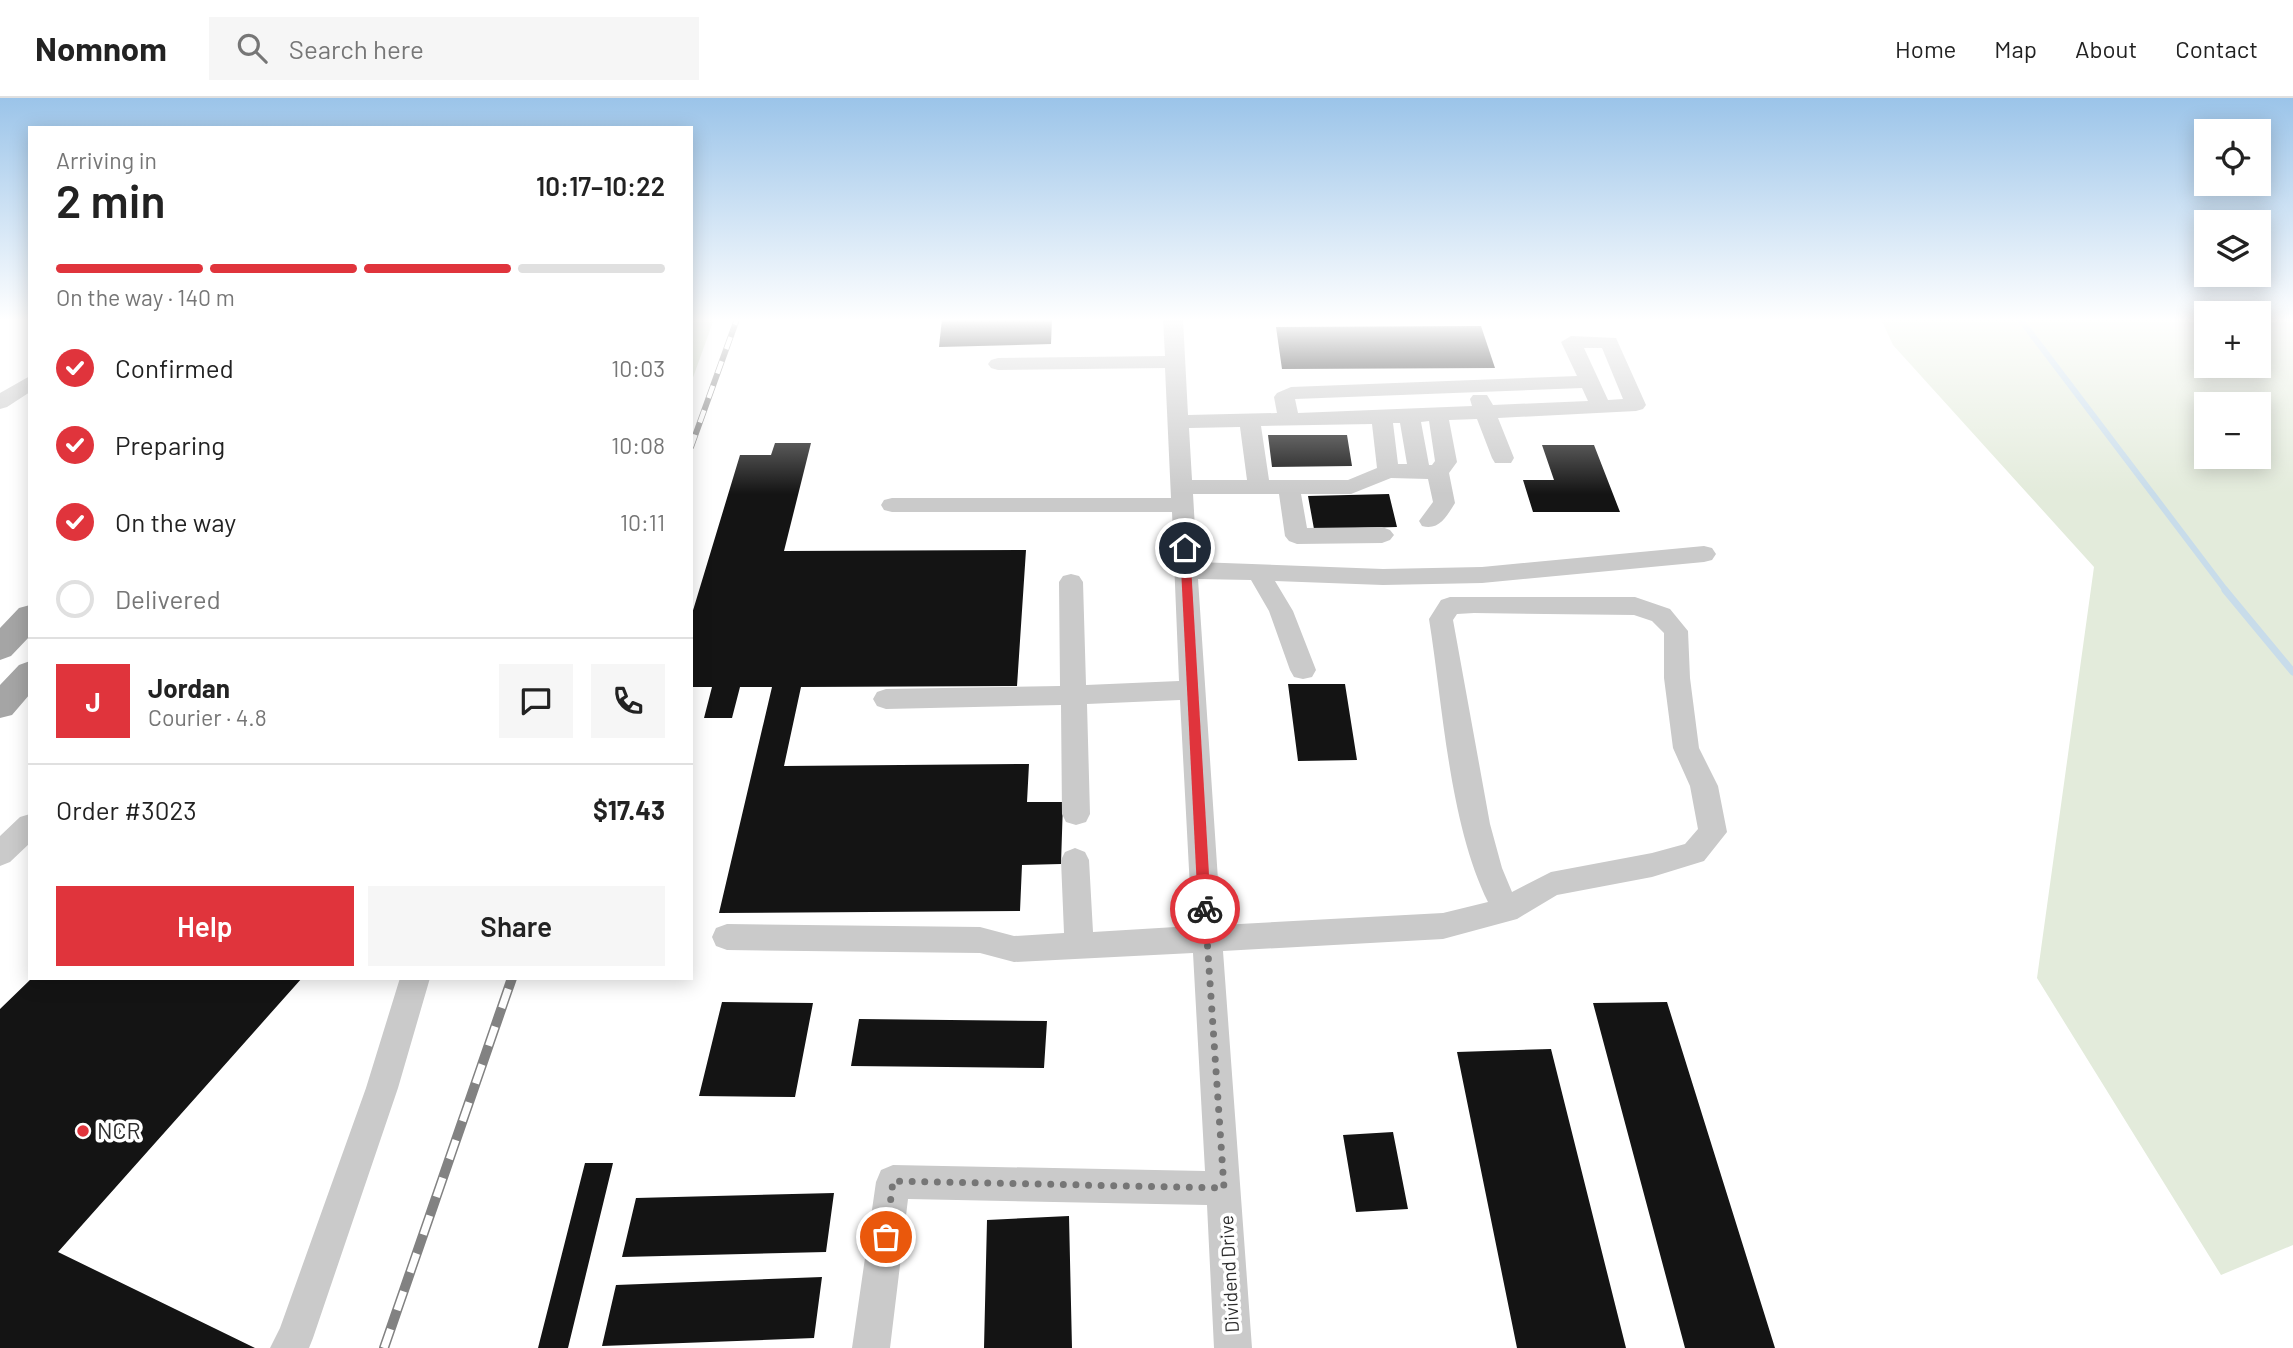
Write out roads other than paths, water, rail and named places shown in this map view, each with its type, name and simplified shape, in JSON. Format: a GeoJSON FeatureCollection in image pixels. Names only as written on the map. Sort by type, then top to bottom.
{"type":"FeatureCollection","features":[{"type":"Feature","properties":{"kind":"main road"},"geometry":{"type":"LineString","coordinates":[[0,648],[28,618]]}},
{"type":"Feature","properties":{"kind":"main road"},"geometry":{"type":"LineString","coordinates":[[0,706],[28,675]]}},
{"type":"Feature","properties":{"kind":"street","name":"Dividend Drive"},"geometry":{"type":"LineString","coordinates":[[1176,377],[1206,938],[1233,1348]]}},
{"type":"Feature","properties":{"kind":"street"},"geometry":{"type":"LineString","coordinates":[[1587,377],[1601,407]]}},
{"type":"Feature","properties":{"kind":"street"},"geometry":{"type":"LineString","coordinates":[[1178,422],[1438,415],[1636,405],[1624,377]]}},
{"type":"Feature","properties":{"kind":"street"},"geometry":{"type":"LineString","coordinates":[[1289,418],[1284,397],[1291,393],[1475,384],[1589,382]]}},
{"type":"Feature","properties":{"kind":"street"},"geometry":{"type":"LineString","coordinates":[[0,403],[28,383]]}},
{"type":"Feature","properties":{"kind":"street"},"geometry":{"type":"LineString","coordinates":[[1475,384],[1503,458]]}},
{"type":"Feature","properties":{"kind":"street"},"geometry":{"type":"LineString","coordinates":[[1409,416],[1428,472],[1446,462],[1438,415]]}},
{"type":"Feature","properties":{"kind":"street"},"geometry":{"type":"LineString","coordinates":[[892,505],[1181,496],[1259,486],[1351,487],[1388,471],[1382,417]]}},
{"type":"Feature","properties":{"kind":"street"},"geometry":{"type":"LineString","coordinates":[[1250,420],[1259,486]]}},
{"type":"Feature","properties":{"kind":"street"},"geometry":{"type":"LineString","coordinates":[[1289,486],[1297,536],[1382,535]]}},
{"type":"Feature","properties":{"kind":"street"},"geometry":{"type":"LineString","coordinates":[[1186,570],[1382,576],[1482,575],[1704,554]]}},
{"type":"Feature","properties":{"kind":"street"},"geometry":{"type":"LineString","coordinates":[[1258,573],[1281,611],[1303,670]]}},
{"type":"Feature","properties":{"kind":"street"},"geometry":{"type":"LineString","coordinates":[[1071,582],[1076,814]]}},
{"type":"Feature","properties":{"kind":"street"},"geometry":{"type":"LineString","coordinates":[[1206,938],[1443,926],[1507,910],[1551,884],[1652,865],[1694,853],[1713,832],[1704,786],[1686,748],[1677,678],[1676,631],[1661,615],[1635,606],[1474,604],[1450,606],[1441,618],[1461,748],[1482,856],[1493,886],[1507,910]]}},
{"type":"Feature","properties":{"kind":"street"},"geometry":{"type":"LineString","coordinates":[[886,699],[1192,690]]}},
{"type":"Feature","properties":{"kind":"street"},"geometry":{"type":"LineString","coordinates":[[0,854],[28,827]]}},
{"type":"Feature","properties":{"kind":"street"},"geometry":{"type":"LineString","coordinates":[[1074,860],[1079,945]]}},
{"type":"Feature","properties":{"kind":"street"},"geometry":{"type":"LineString","coordinates":[[289,1348],[295,1338],[382,1088],[414,980]]}},
{"type":"Feature","properties":{"kind":"lane"},"geometry":{"type":"LineString","coordinates":[[1388,471],[1428,472],[1444,503],[1430,521]]}},
{"type":"Feature","properties":{"kind":"lane"},"geometry":{"type":"LineString","coordinates":[[727,937],[980,940],[1014,949],[1206,938]]}},
{"type":"Feature","properties":{"kind":"lane"},"geometry":{"type":"LineString","coordinates":[[871,1348],[893,1181],[1224,1188]]}},
{"type":"Feature","properties":{"kind":"waterway"},"geometry":{"type":"LineString","coordinates":[[2064,377],[2227,592]]}},
{"type":"Feature","properties":{"kind":"waterway"},"geometry":{"type":"LineString","coordinates":[[2225,590],[2293,672]]}},
{"type":"Feature","properties":{"kind":"railway"},"geometry":{"type":"LineString","coordinates":[[693,441],[716,377]]}},
{"type":"Feature","properties":{"kind":"railway"},"geometry":{"type":"LineString","coordinates":[[384,1348],[511,980]]}},
{"type":"Feature","properties":{"kind":"place","name":"NCR"},"geometry":{"type":"Point","coordinates":[83,1131]}}]}
